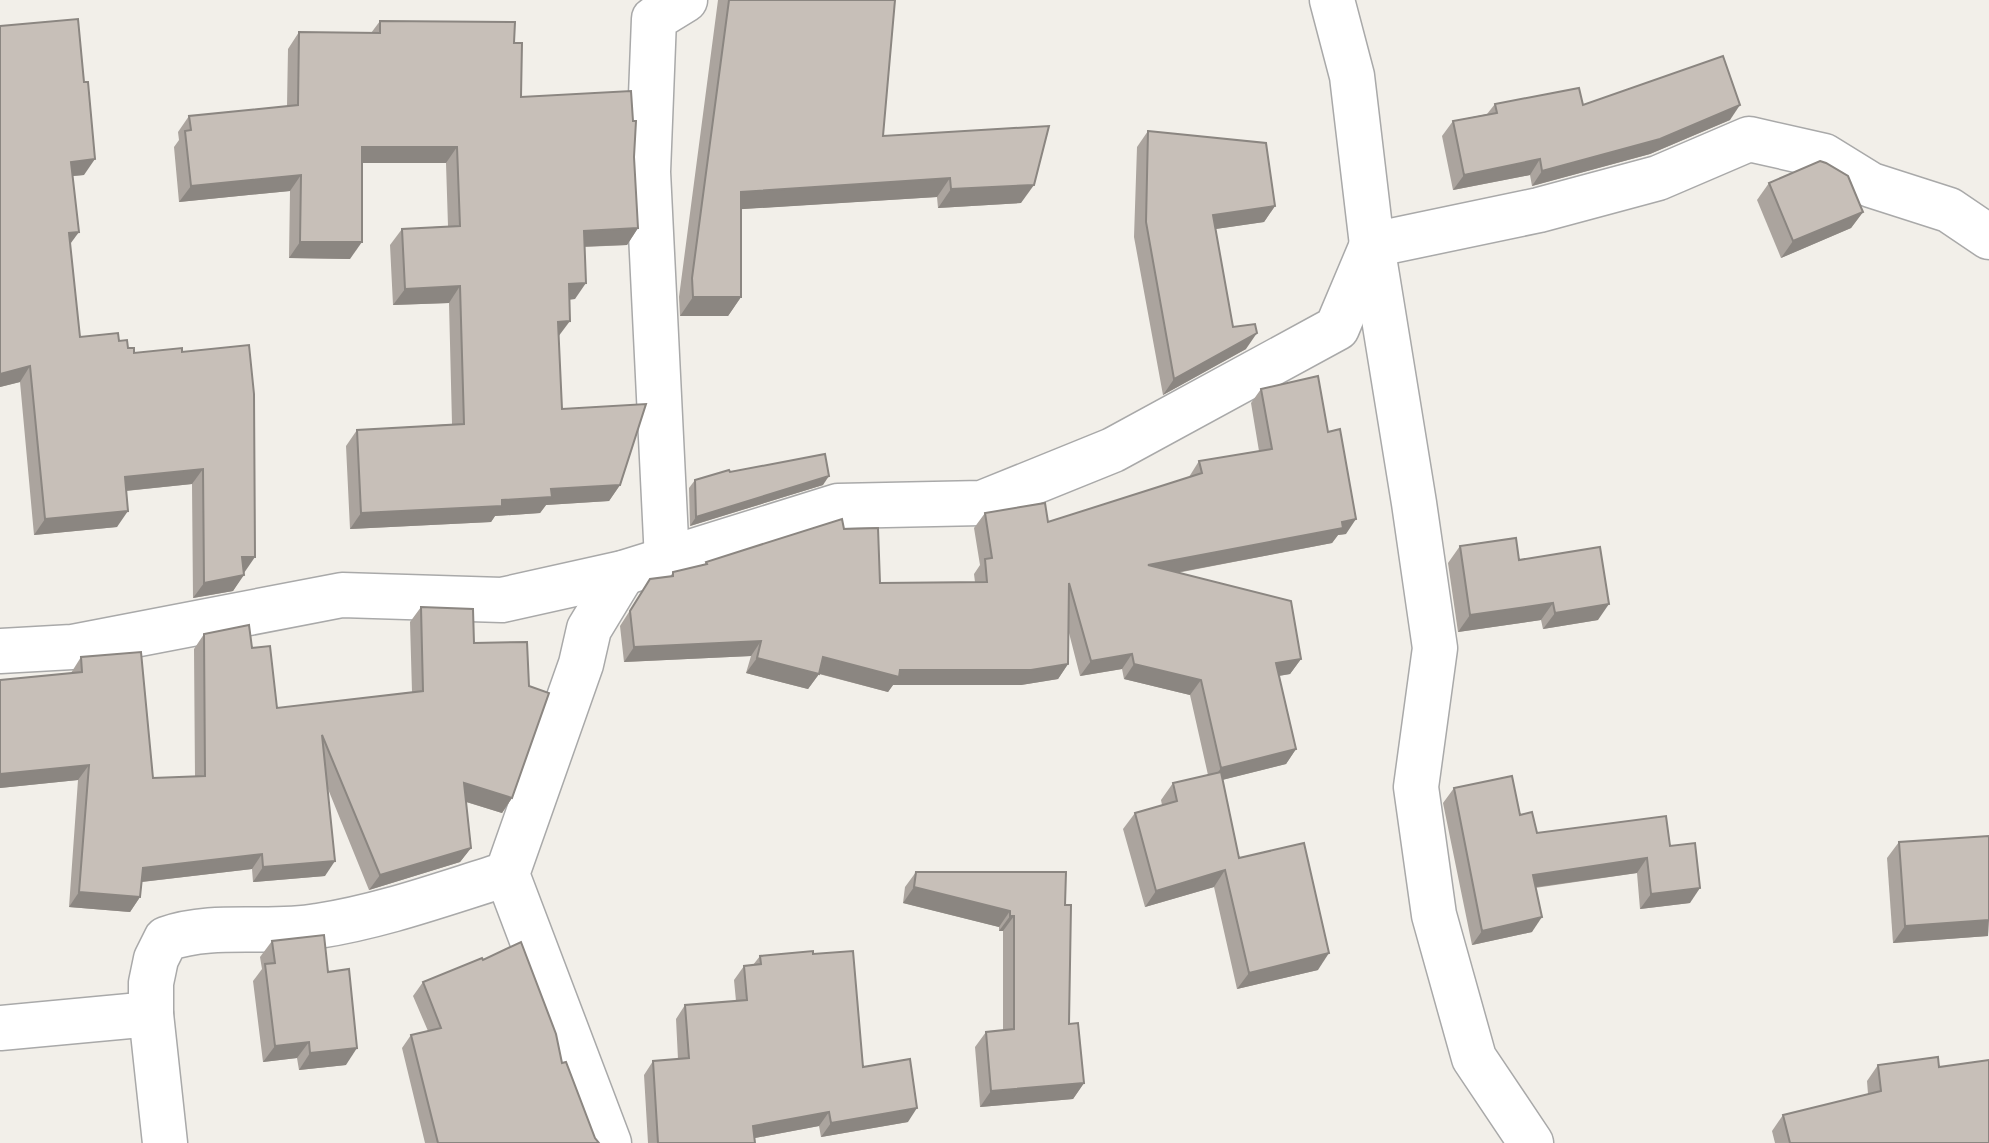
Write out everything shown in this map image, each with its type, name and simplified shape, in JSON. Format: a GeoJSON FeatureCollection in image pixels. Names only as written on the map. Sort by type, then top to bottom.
{"type":"FeatureCollection","features":[{"type":"Feature","properties":{"kind":"street"},"geometry":{"type":"LineString","coordinates":[[667,560],[648,172],[654,19],[685,0]]}},
{"type":"Feature","properties":{"kind":"street"},"geometry":{"type":"LineString","coordinates":[[1332,0],[1352,76],[1372,245],[1435,648],[1416,787],[1434,915],[1474,1058],[1531,1143]]}},
{"type":"Feature","properties":{"kind":"street"},"geometry":{"type":"LineString","coordinates":[[1372,245],[1539,210],[1658,178],[1749,139],[1824,156],[1871,185],[1949,210],[1989,237]]}},
{"type":"Feature","properties":{"kind":"street"},"geometry":{"type":"LineString","coordinates":[[0,651],[72,647],[342,595],[502,600],[623,573],[838,506],[982,503],[1113,450],[1337,328],[1372,245]]}},
{"type":"Feature","properties":{"kind":"street"},"geometry":{"type":"LineString","coordinates":[[609,1143],[507,874],[581,664],[589,629],[623,573]]}},
{"type":"Feature","properties":{"kind":"street"},"geometry":{"type":"LineString","coordinates":[[165,1143],[151,1014],[151,983],[156,959],[166,939],[189,931],[315,927],[380,914],[507,874]]}},
{"type":"Feature","properties":{"kind":"street"},"geometry":{"type":"LineString","coordinates":[[0,1028],[151,1014]]}},
{"type":"Feature","properties":{"kind":"building"},"geometry":{"type":"Polygon","coordinates":[[[729,0],[895,0],[883,136],[1049,126],[1034,185],[951,189],[950,178],[741,192],[741,297],[693,297],[692,278],[729,0]]]}},
{"type":"Feature","properties":{"kind":"building"},"geometry":{"type":"Polygon","coordinates":[[[78,19],[95,159],[71,162],[79,232],[69,233],[80,337],[118,333],[119,341],[127,340],[128,348],[134,348],[134,353],[249,345],[254,394],[255,557],[242,557],[244,575],[204,583],[203,469],[125,477],[128,511],[45,519],[30,366],[0,374],[0,26],[78,19]]]}},
{"type":"Feature","properties":{"kind":"building"},"geometry":{"type":"Polygon","coordinates":[[[380,21],[515,22],[514,43],[522,43],[521,97],[631,91],[633,121],[636,121],[634,157],[638,228],[584,231],[586,283],[569,284],[570,321],[558,322],[562,409],[646,404],[620,485],[551,489],[552,497],[502,500],[502,506],[361,513],[357,430],[464,424],[460,286],[405,289],[402,229],[460,226],[457,147],[362,147],[362,242],[300,242],[301,175],[191,186],[185,131],[191,130],[189,116],[298,105],[299,32],[380,33],[380,21]]]}},
{"type":"Feature","properties":{"kind":"building"},"geometry":{"type":"Polygon","coordinates":[[[1723,56],[1740,105],[1660,139],[1542,171],[1540,159],[1464,175],[1453,121],[1497,113],[1495,104],[1579,88],[1583,105],[1723,56]]]}},
{"type":"Feature","properties":{"kind":"building"},"geometry":{"type":"Polygon","coordinates":[[[1148,131],[1266,143],[1275,206],[1213,215],[1233,327],[1255,324],[1257,333],[1174,379],[1146,222],[1148,131]]]}},
{"type":"Feature","properties":{"kind":"building"},"geometry":{"type":"Polygon","coordinates":[[[1820,161],[1848,176],[1863,212],[1793,241],[1769,183],[1820,161]]]}},
{"type":"Feature","properties":{"kind":"building"},"geometry":{"type":"Polygon","coordinates":[[[1318,376],[1328,432],[1340,429],[1356,519],[1342,522],[1343,528],[1148,565],[1291,601],[1301,659],[1276,663],[1296,749],[1221,768],[1201,680],[1134,664],[1132,654],[1091,661],[1069,583],[1068,664],[1031,670],[900,670],[899,677],[823,657],[819,674],[757,658],[761,641],[634,647],[630,611],[650,579],[673,576],[673,572],[707,564],[842,519],[844,529],[878,528],[880,583],[987,582],[985,559],[992,558],[985,513],[1045,503],[1048,522],[1202,473],[1199,461],[1272,449],[1261,389],[1318,376]]]}},
{"type":"Feature","properties":{"kind":"building"},"geometry":{"type":"Polygon","coordinates":[[[825,454],[829,476],[696,517],[695,480],[729,470],[825,454]]]}},
{"type":"Feature","properties":{"kind":"building"},"geometry":{"type":"Polygon","coordinates":[[[1516,538],[1519,560],[1600,547],[1609,604],[1555,613],[1553,603],[1470,615],[1460,546],[1516,538]]]}},
{"type":"Feature","properties":{"kind":"building"},"geometry":{"type":"Polygon","coordinates":[[[421,607],[473,609],[474,643],[527,642],[529,686],[549,693],[512,798],[464,783],[471,848],[380,875],[322,735],[335,861],[263,867],[262,854],[143,868],[140,897],[79,892],[89,765],[0,774],[0,680],[82,672],[81,657],[141,652],[153,778],[205,776],[204,634],[249,625],[252,648],[270,646],[277,708],[423,691],[421,607]]]}},
{"type":"Feature","properties":{"kind":"building"},"geometry":{"type":"Polygon","coordinates":[[[1221,772],[1239,858],[1304,843],[1329,953],[1249,973],[1225,870],[1156,891],[1135,813],[1177,801],[1173,783],[1221,772]]]}},
{"type":"Feature","properties":{"kind":"building"},"geometry":{"type":"Polygon","coordinates":[[[1512,776],[1520,815],[1532,812],[1537,833],[1666,816],[1670,846],[1695,843],[1700,888],[1651,894],[1647,858],[1533,875],[1542,917],[1482,931],[1454,788],[1512,776]]]}},
{"type":"Feature","properties":{"kind":"building"},"geometry":{"type":"Polygon","coordinates":[[[1989,836],[1989,920],[1905,926],[1899,842],[1989,836]]]}},
{"type":"Feature","properties":{"kind":"building"},"geometry":{"type":"Polygon","coordinates":[[[916,872],[1066,872],[1065,905],[1071,905],[1069,1024],[1078,1023],[1084,1083],[991,1091],[986,1032],[1014,1029],[1014,916],[1010,916],[1010,911],[914,887],[916,872]]]}},
{"type":"Feature","properties":{"kind":"building"},"geometry":{"type":"Polygon","coordinates":[[[324,935],[328,972],[349,969],[357,1048],[310,1053],[309,1042],[275,1046],[265,964],[275,963],[272,941],[324,935]]]}},
{"type":"Feature","properties":{"kind":"building"},"geometry":{"type":"Polygon","coordinates":[[[521,942],[556,1034],[562,1063],[566,1062],[599,1143],[438,1143],[411,1035],[441,1028],[423,982],[521,942]]]}},
{"type":"Feature","properties":{"kind":"building"},"geometry":{"type":"Polygon","coordinates":[[[813,951],[813,954],[853,951],[863,1067],[910,1059],[917,1108],[831,1123],[829,1112],[753,1126],[755,1143],[658,1143],[653,1061],[689,1058],[685,1005],[747,1000],[744,966],[761,964],[760,956],[813,951]]]}},
{"type":"Feature","properties":{"kind":"building"},"geometry":{"type":"Polygon","coordinates":[[[1938,1057],[1939,1067],[1989,1060],[1989,1143],[1790,1143],[1783,1115],[1881,1091],[1878,1065],[1938,1057]]]}}]}
